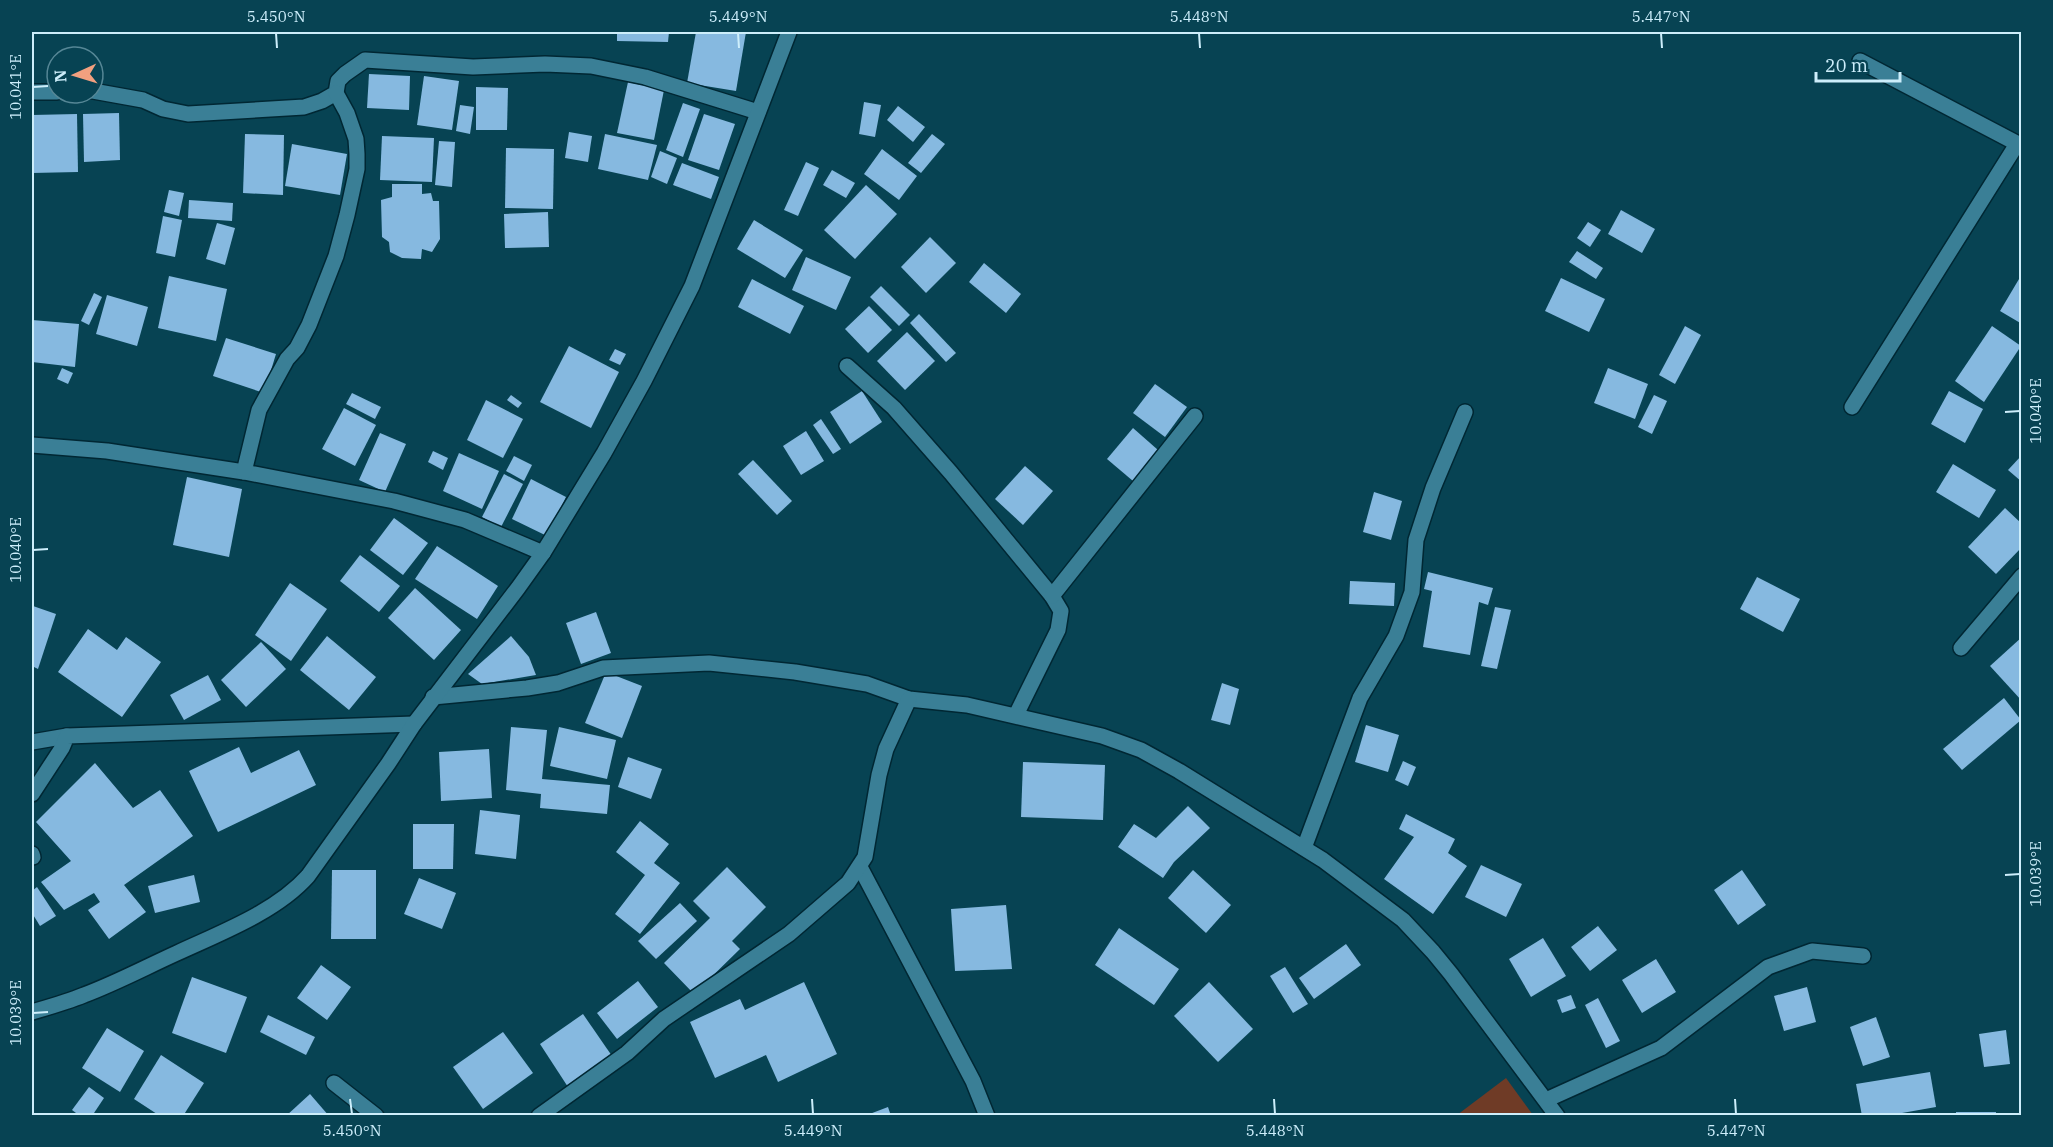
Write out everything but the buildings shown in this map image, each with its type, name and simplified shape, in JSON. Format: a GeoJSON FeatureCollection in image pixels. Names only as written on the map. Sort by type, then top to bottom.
{"type":"FeatureCollection","features":[{"type":"Feature","properties":{"kind":"street"},"geometry":{"type":"LineString","coordinates":[[32,1012],[85,995],[206,939],[259,914],[297,889],[433,697],[543,553],[610,442],[692,286],[789,32]]}},
{"type":"Feature","properties":{"kind":"street"},"geometry":{"type":"LineString","coordinates":[[244,472],[259,410],[309,325],[336,256],[347,215],[357,169],[357,154],[356,139],[347,113],[336,93],[338,81],[345,74],[365,60],[473,67],[545,64],[591,66],[645,76],[758,112]]}},
{"type":"Feature","properties":{"kind":"street"},"geometry":{"type":"LineString","coordinates":[[1852,407],[2019,145],[1860,61]]}},
{"type":"Feature","properties":{"kind":"street"},"geometry":{"type":"LineString","coordinates":[[105,93],[143,100],[163,109],[188,114],[304,107],[336,93]]}},
{"type":"Feature","properties":{"kind":"street"},"geometry":{"type":"LineString","coordinates":[[847,366],[894,408],[951,473],[1052,596],[1061,611],[1058,630],[1017,715]]}},
{"type":"Feature","properties":{"kind":"street"},"geometry":{"type":"LineString","coordinates":[[1304,848],[1360,698],[1396,636],[1412,592],[1416,540],[1433,488],[1465,412]]}},
{"type":"Feature","properties":{"kind":"street"},"geometry":{"type":"LineString","coordinates":[[1052,596],[1195,416]]}},
{"type":"Feature","properties":{"kind":"street"},"geometry":{"type":"LineString","coordinates":[[32,445],[107,451],[244,472],[414,506],[465,520],[543,553]]}},
{"type":"Feature","properties":{"kind":"street"},"geometry":{"type":"LineString","coordinates":[[1961,648],[2022,576]]}},
{"type":"Feature","properties":{"kind":"street"},"geometry":{"type":"LineString","coordinates":[[433,697],[558,683],[603,668],[709,663],[795,672],[867,684],[909,699],[967,705],[1017,715],[1102,736],[1141,750],[1323,860],[1403,920],[1445,967],[1557,1116]]}},
{"type":"Feature","properties":{"kind":"street"},"geometry":{"type":"LineString","coordinates":[[539,1116],[627,1053],[664,1019],[789,934],[848,883],[865,857],[886,749],[909,699]]}},
{"type":"Feature","properties":{"kind":"street"},"geometry":{"type":"LineString","coordinates":[[32,742],[67,736],[414,724]]}},
{"type":"Feature","properties":{"kind":"street"},"geometry":{"type":"LineString","coordinates":[[32,794],[62,748],[67,736]]}},
{"type":"Feature","properties":{"kind":"street"},"geometry":{"type":"LineString","coordinates":[[860,867],[973,1082],[987,1116]]}},
{"type":"Feature","properties":{"kind":"street"},"geometry":{"type":"LineString","coordinates":[[1546,1100],[1661,1048],[1768,967],[1812,951],[1863,956]]}},
{"type":"Feature","properties":{"kind":"street"},"geometry":{"type":"LineString","coordinates":[[334,1083],[376,1116]]}},
{"type":"Feature","properties":{"kind":"shaded area"},"geometry":{"type":"Polygon","coordinates":[[[1506,1078],[1533,1115],[1457,1115],[1506,1078]]]}}]}
